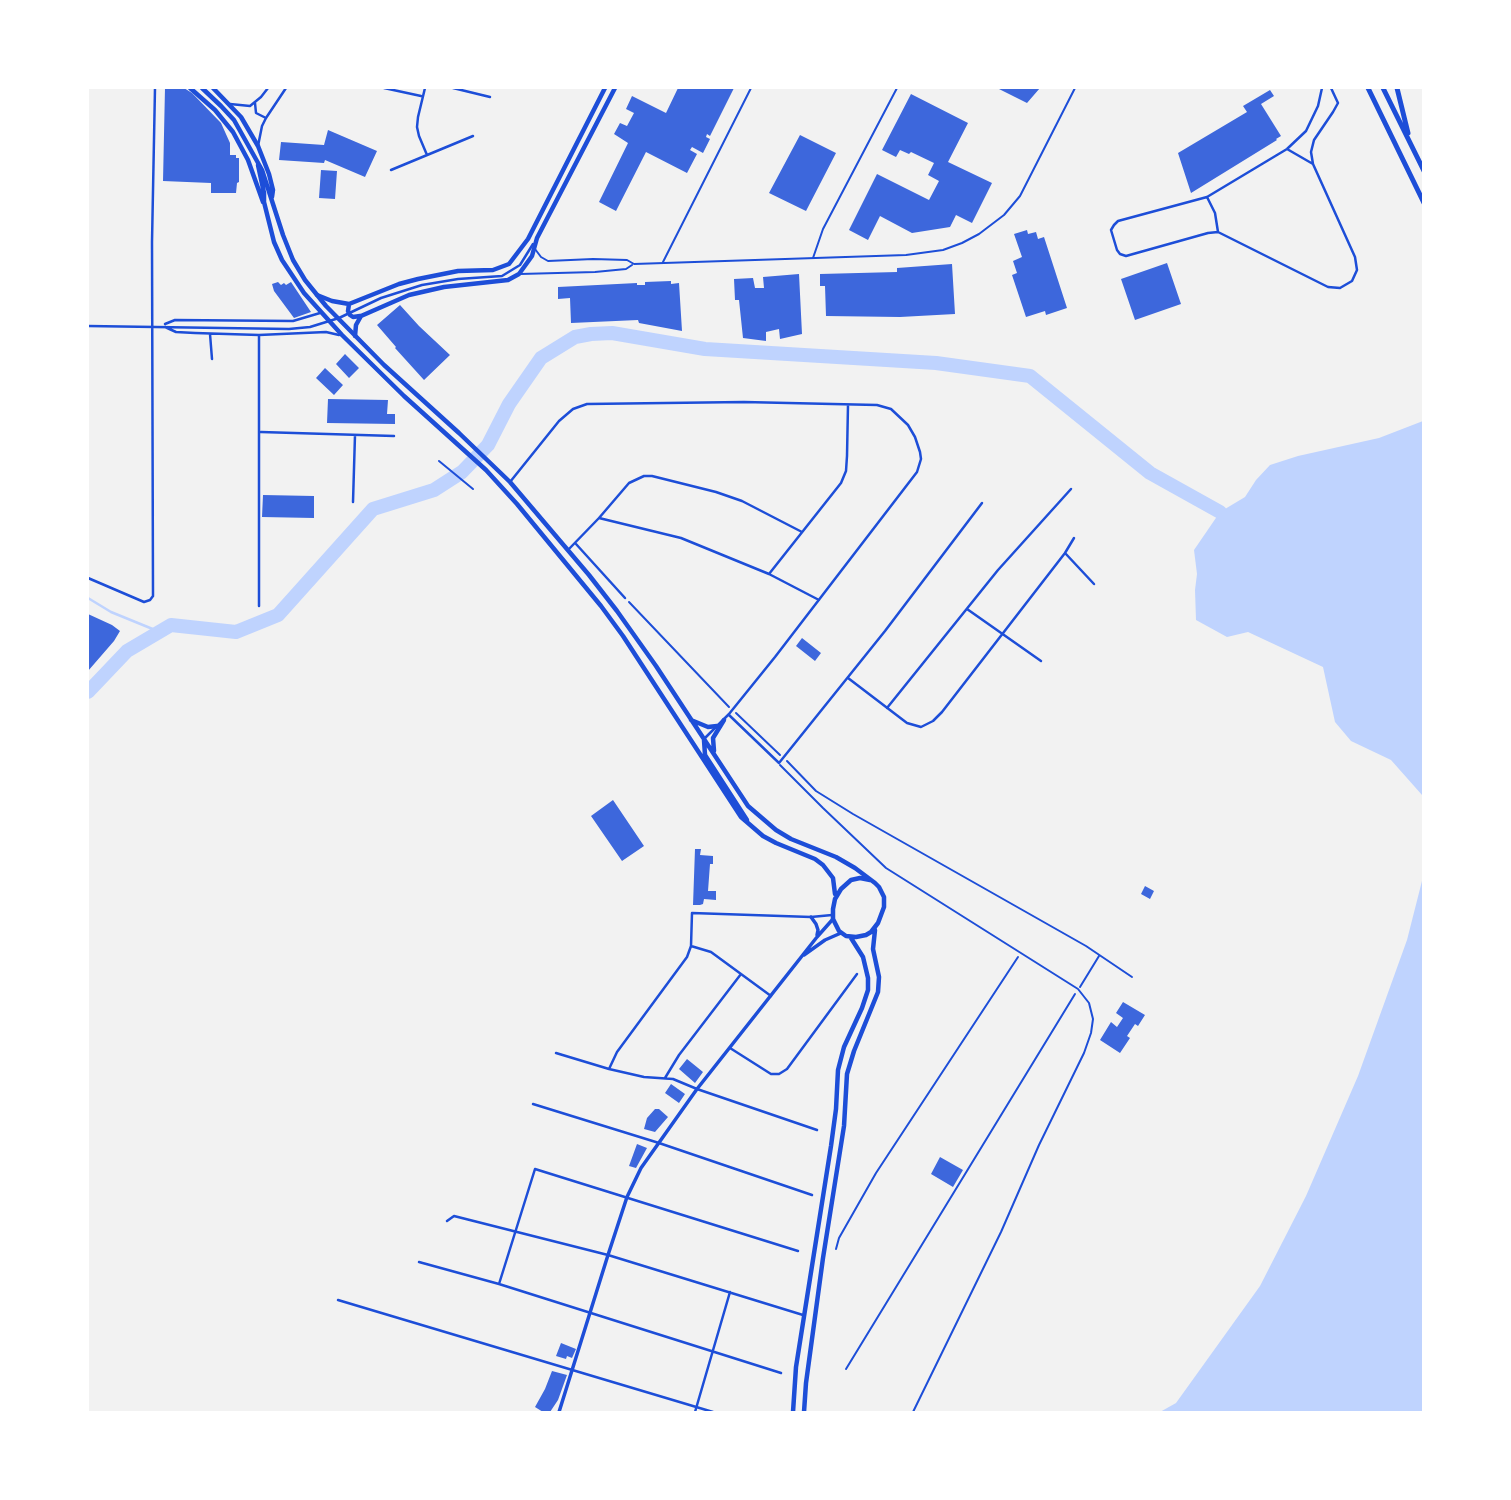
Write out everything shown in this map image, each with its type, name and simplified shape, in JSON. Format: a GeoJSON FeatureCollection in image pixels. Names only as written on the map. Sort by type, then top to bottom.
{"type":"FeatureCollection","features":[{"type":"Feature","properties":{"kind":"highway"},"geometry":{"type":"LineString","coordinates":[[1368,88],[1423,203]]}},
{"type":"Feature","properties":{"kind":"highway"},"geometry":{"type":"LineString","coordinates":[[1383,88],[1423,171]]}},
{"type":"Feature","properties":{"kind":"highway"},"geometry":{"type":"LineString","coordinates":[[1397,88],[1413,149]]}},
{"type":"Feature","properties":{"kind":"main road"},"geometry":{"type":"LineString","coordinates":[[190,88],[215,110],[233,132],[248,160],[282,260],[320,313],[404,396],[486,470],[517,504],[623,636],[733,807],[751,826],[776,843],[823,865],[835,884],[832,917],[836,928],[851,937],[866,935],[876,927]]}},
{"type":"Feature","properties":{"kind":"main road"},"geometry":{"type":"LineString","coordinates":[[202,88],[234,120],[244,136],[262,170],[278,223],[304,280],[355,336],[410,390],[510,482],[568,550],[617,611],[748,806],[769,825],[791,839],[836,857],[855,868],[879,887],[884,897],[883,913],[876,927],[873,949],[879,977],[878,992],[847,1074],[844,1126],[823,1258],[804,1412]]}},
{"type":"Feature","properties":{"kind":"main road"},"geometry":{"type":"LineString","coordinates":[[213,88],[241,117],[258,146],[269,174],[272,198]]}},
{"type":"Feature","properties":{"kind":"main road"},"geometry":{"type":"LineString","coordinates":[[316,294],[349,304],[398,284],[428,276],[458,271],[493,270],[509,264],[528,239],[606,88]]}},
{"type":"Feature","properties":{"kind":"main road"},"geometry":{"type":"LineString","coordinates":[[349,304],[350,315],[357,317],[409,295],[444,287],[458,288],[508,280],[519,274],[529,262],[537,238],[615,88]]}},
{"type":"Feature","properties":{"kind":"main road"},"geometry":{"type":"LineString","coordinates":[[258,165],[264,202]]}},
{"type":"Feature","properties":{"kind":"main road"},"geometry":{"type":"LineString","coordinates":[[355,336],[356,325],[361,316]]}},
{"type":"Feature","properties":{"kind":"main road"},"geometry":{"type":"LineString","coordinates":[[691,720],[708,727],[717,726]]}},
{"type":"Feature","properties":{"kind":"main road"},"geometry":{"type":"LineString","coordinates":[[714,755],[713,738],[724,720]]}},
{"type":"Feature","properties":{"kind":"main road"},"geometry":{"type":"LineString","coordinates":[[704,739],[705,755],[751,826]]}},
{"type":"Feature","properties":{"kind":"main road"},"geometry":{"type":"LineString","coordinates":[[835,899],[851,880],[870,880]]}},
{"type":"Feature","properties":{"kind":"main road"},"geometry":{"type":"LineString","coordinates":[[793,1412],[803,1315],[836,1109],[838,1070],[869,990],[863,957],[851,937]]}},
{"type":"Feature","properties":{"kind":"street"},"geometry":{"type":"LineString","coordinates":[[88,578],[144,602],[153,596],[152,242],[155,88]]}},
{"type":"Feature","properties":{"kind":"street"},"geometry":{"type":"LineString","coordinates":[[229,104],[245,106],[255,103],[268,88]]}},
{"type":"Feature","properties":{"kind":"street"},"geometry":{"type":"LineString","coordinates":[[258,146],[262,126],[286,88]]}},
{"type":"Feature","properties":{"kind":"street"},"geometry":{"type":"LineString","coordinates":[[384,88],[423,96]]}},
{"type":"Feature","properties":{"kind":"street"},"geometry":{"type":"LineString","coordinates":[[425,88],[417,127],[427,155]]}},
{"type":"Feature","properties":{"kind":"street"},"geometry":{"type":"LineString","coordinates":[[453,88],[490,97]]}},
{"type":"Feature","properties":{"kind":"street"},"geometry":{"type":"LineString","coordinates":[[1322,88],[1318,106],[1306,131],[1287,149],[1207,197],[1118,221],[1111,230],[1120,254],[1126,257],[1218,232],[1328,287],[1340,288],[1352,281],[1357,270],[1355,257],[1313,164],[1311,152],[1314,140],[1338,103],[1331,88]]}},
{"type":"Feature","properties":{"kind":"street"},"geometry":{"type":"LineString","coordinates":[[255,103],[256,113],[266,118]]}},
{"type":"Feature","properties":{"kind":"street"},"geometry":{"type":"LineString","coordinates":[[391,170],[473,136]]}},
{"type":"Feature","properties":{"kind":"street"},"geometry":{"type":"LineString","coordinates":[[1287,149],[1313,164]]}},
{"type":"Feature","properties":{"kind":"street"},"geometry":{"type":"LineString","coordinates":[[1207,197],[1215,213],[1218,232]]}},
{"type":"Feature","properties":{"kind":"street"},"geometry":{"type":"LineString","coordinates":[[88,326],[310,327],[339,318],[381,298],[422,285],[502,276],[520,265],[537,238]]}},
{"type":"Feature","properties":{"kind":"street"},"geometry":{"type":"LineString","coordinates":[[162,326],[174,320],[293,321],[320,313]]}},
{"type":"Feature","properties":{"kind":"street"},"geometry":{"type":"LineString","coordinates":[[162,326],[176,332],[259,335],[326,332],[342,335]]}},
{"type":"Feature","properties":{"kind":"street"},"geometry":{"type":"LineString","coordinates":[[210,333],[212,359]]}},
{"type":"Feature","properties":{"kind":"street"},"geometry":{"type":"LineString","coordinates":[[259,335],[259,606]]}},
{"type":"Feature","properties":{"kind":"street"},"geometry":{"type":"LineString","coordinates":[[510,482],[559,421],[573,409],[587,404],[744,402],[877,405],[891,410],[908,425],[921,459],[918,472],[729,714],[704,739]]}},
{"type":"Feature","properties":{"kind":"street"},"geometry":{"type":"LineString","coordinates":[[769,575],[841,483],[846,471],[848,405]]}},
{"type":"Feature","properties":{"kind":"street"},"geometry":{"type":"LineString","coordinates":[[260,432],[394,436]]}},
{"type":"Feature","properties":{"kind":"street"},"geometry":{"type":"LineString","coordinates":[[353,502],[355,435]]}},
{"type":"Feature","properties":{"kind":"street"},"geometry":{"type":"LineString","coordinates":[[568,550],[629,483],[643,476],[742,500],[802,532]]}},
{"type":"Feature","properties":{"kind":"street"},"geometry":{"type":"LineString","coordinates":[[887,708],[998,570],[1071,489]]}},
{"type":"Feature","properties":{"kind":"street"},"geometry":{"type":"LineString","coordinates":[[729,714],[779,763],[982,503]]}},
{"type":"Feature","properties":{"kind":"street"},"geometry":{"type":"LineString","coordinates":[[599,518],[681,538],[820,600]]}},
{"type":"Feature","properties":{"kind":"street"},"geometry":{"type":"LineString","coordinates":[[847,677],[907,723],[921,727],[933,721],[1074,538]]}},
{"type":"Feature","properties":{"kind":"street"},"geometry":{"type":"LineString","coordinates":[[575,543],[625,598]]}},
{"type":"Feature","properties":{"kind":"street"},"geometry":{"type":"LineString","coordinates":[[1065,553],[1094,584]]}},
{"type":"Feature","properties":{"kind":"street"},"geometry":{"type":"LineString","coordinates":[[967,609],[1041,661]]}},
{"type":"Feature","properties":{"kind":"street"},"geometry":{"type":"LineString","coordinates":[[609,1069],[617,1052],[687,957],[691,946],[691,913],[832,917]]}},
{"type":"Feature","properties":{"kind":"street"},"geometry":{"type":"LineString","coordinates":[[811,917],[818,930],[817,937]]}},
{"type":"Feature","properties":{"kind":"street"},"geometry":{"type":"LineString","coordinates":[[559,1412],[627,1198],[641,1168],[697,1089],[832,917]]}},
{"type":"Feature","properties":{"kind":"street"},"geometry":{"type":"LineString","coordinates":[[800,959],[825,940],[841,933]]}},
{"type":"Feature","properties":{"kind":"street"},"geometry":{"type":"LineString","coordinates":[[691,946],[710,952],[771,996]]}},
{"type":"Feature","properties":{"kind":"street"},"geometry":{"type":"LineString","coordinates":[[665,1078],[679,1055],[741,974]]}},
{"type":"Feature","properties":{"kind":"street"},"geometry":{"type":"LineString","coordinates":[[730,1048],[771,1074],[779,1074],[787,1069],[857,974]]}},
{"type":"Feature","properties":{"kind":"street"},"geometry":{"type":"LineString","coordinates":[[556,1053],[644,1077],[673,1079],[817,1130]]}},
{"type":"Feature","properties":{"kind":"street"},"geometry":{"type":"LineString","coordinates":[[533,1104],[812,1195]]}},
{"type":"Feature","properties":{"kind":"street"},"geometry":{"type":"LineString","coordinates":[[499,1284],[535,1170],[798,1251]]}},
{"type":"Feature","properties":{"kind":"street"},"geometry":{"type":"LineString","coordinates":[[447,1221],[454,1216],[608,1255],[803,1315]]}},
{"type":"Feature","properties":{"kind":"street"},"geometry":{"type":"LineString","coordinates":[[419,1262],[499,1284],[781,1373]]}},
{"type":"Feature","properties":{"kind":"street"},"geometry":{"type":"LineString","coordinates":[[695,1412],[730,1292]]}},
{"type":"Feature","properties":{"kind":"street"},"geometry":{"type":"LineString","coordinates":[[338,1300],[713,1412]]}},
{"type":"Feature","properties":{"kind":"lane"},"geometry":{"type":"LineString","coordinates":[[662,263],[751,88]]}},
{"type":"Feature","properties":{"kind":"lane"},"geometry":{"type":"LineString","coordinates":[[813,259],[823,229],[897,88]]}},
{"type":"Feature","properties":{"kind":"lane"},"geometry":{"type":"LineString","coordinates":[[519,274],[594,272],[626,269],[634,264],[906,255],[943,250],[979,234],[1004,215],[1020,197],[1075,88]]}},
{"type":"Feature","properties":{"kind":"lane"},"geometry":{"type":"LineString","coordinates":[[535,249],[548,261],[627,260],[634,264]]}},
{"type":"Feature","properties":{"kind":"lane"},"geometry":{"type":"LineString","coordinates":[[779,763],[886,868],[1078,989],[1089,1003],[1093,1019],[1084,1053],[914,1412]]}},
{"type":"Feature","properties":{"kind":"path"},"geometry":{"type":"LineString","coordinates":[[439,461],[472,489]]}},
{"type":"Feature","properties":{"kind":"path"},"geometry":{"type":"LineString","coordinates":[[625,598],[732,710],[816,791],[920,853],[1076,939],[1132,977]]}},
{"type":"Feature","properties":{"kind":"path"},"geometry":{"type":"LineString","coordinates":[[836,1249],[839,1238],[876,1173],[1021,953]]}},
{"type":"Feature","properties":{"kind":"path"},"geometry":{"type":"LineString","coordinates":[[846,1369],[1099,955]]}},
{"type":"Feature","properties":{"kind":"water"},"geometry":{"type":"Polygon","coordinates":[[[1423,421],[1423,805],[1422,795],[1391,760],[1351,741],[1335,722],[1323,667],[1248,632],[1227,637],[1196,620],[1197,574],[1194,550],[1220,512],[1245,497],[1270,465],[1379,438],[1423,421]]]}},
{"type":"Feature","properties":{"kind":"water"},"geometry":{"type":"Polygon","coordinates":[[[1423,877],[1423,1412],[1160,1412],[1176,1403],[1260,1286],[1306,1196],[1358,1076],[1407,940],[1423,877]]]}},
{"type":"Feature","properties":{"kind":"building"},"geometry":{"type":"Polygon","coordinates":[[[165,88],[184,88],[192,93],[221,123],[230,143],[230,155],[239,158],[236,193],[211,193],[211,183],[163,181],[165,88]]]}},
{"type":"Feature","properties":{"kind":"building"},"geometry":{"type":"Polygon","coordinates":[[[678,88],[734,88],[710,136],[707,134],[706,137],[710,139],[703,153],[692,147],[690,150],[697,154],[687,173],[646,152],[616,211],[599,202],[628,143],[614,134],[620,123],[627,126],[634,113],[626,109],[632,96],[666,113],[678,88]]]}},
{"type":"Feature","properties":{"kind":"building"},"geometry":{"type":"Polygon","coordinates":[[[997,88],[1040,88],[1027,103],[997,88]]]}},
{"type":"Feature","properties":{"kind":"building"},"geometry":{"type":"Polygon","coordinates":[[[1270,90],[1274,96],[1261,104],[1281,136],[1191,193],[1178,153],[1247,112],[1243,106],[1270,90]]]}},
{"type":"Feature","properties":{"kind":"building"},"geometry":{"type":"Polygon","coordinates":[[[911,94],[968,123],[948,162],[992,183],[972,223],[956,215],[950,227],[912,233],[880,216],[868,240],[849,230],[877,174],[929,200],[939,181],[928,175],[934,163],[911,152],[909,154],[900,150],[896,157],[882,150],[911,94]]]}},
{"type":"Feature","properties":{"kind":"building"},"geometry":{"type":"Polygon","coordinates":[[[328,130],[377,151],[365,177],[325,160],[324,163],[279,160],[281,142],[324,145],[328,130]]]}},
{"type":"Feature","properties":{"kind":"building"},"geometry":{"type":"Polygon","coordinates":[[[800,135],[836,153],[806,211],[769,193],[800,135]]]}},
{"type":"Feature","properties":{"kind":"building"},"geometry":{"type":"Polygon","coordinates":[[[321,170],[337,171],[335,199],[319,198],[321,170]]]}},
{"type":"Feature","properties":{"kind":"building"},"geometry":{"type":"Polygon","coordinates":[[[1027,230],[1028,234],[1036,232],[1038,239],[1044,237],[1067,308],[1046,315],[1045,311],[1026,317],[1012,275],[1017,273],[1013,261],[1022,257],[1014,234],[1027,230]]]}},
{"type":"Feature","properties":{"kind":"building"},"geometry":{"type":"Polygon","coordinates":[[[1167,263],[1181,304],[1135,320],[1121,279],[1167,263]]]}},
{"type":"Feature","properties":{"kind":"building"},"geometry":{"type":"Polygon","coordinates":[[[952,264],[955,314],[900,317],[826,316],[825,286],[820,286],[820,274],[897,272],[897,268],[952,264]]]}},
{"type":"Feature","properties":{"kind":"building"},"geometry":{"type":"Polygon","coordinates":[[[799,274],[802,334],[780,339],[779,329],[766,332],[766,341],[743,338],[739,300],[735,300],[734,279],[753,278],[755,288],[764,288],[763,277],[799,274]]]}},
{"type":"Feature","properties":{"kind":"building"},"geometry":{"type":"Polygon","coordinates":[[[671,281],[671,284],[679,283],[682,331],[639,323],[638,320],[571,323],[570,298],[558,299],[558,287],[637,283],[645,285],[645,282],[671,281]]]}},
{"type":"Feature","properties":{"kind":"building"},"geometry":{"type":"Polygon","coordinates":[[[278,282],[286,285],[291,282],[311,312],[294,318],[274,291],[272,284],[278,282]]]}},
{"type":"Feature","properties":{"kind":"building"},"geometry":{"type":"Polygon","coordinates":[[[400,305],[450,355],[424,380],[377,325],[400,305]]]}},
{"type":"Feature","properties":{"kind":"building"},"geometry":{"type":"Polygon","coordinates":[[[345,354],[359,368],[349,378],[336,364],[345,354]]]}},
{"type":"Feature","properties":{"kind":"building"},"geometry":{"type":"Polygon","coordinates":[[[325,368],[343,385],[334,395],[316,378],[325,368]]]}},
{"type":"Feature","properties":{"kind":"building"},"geometry":{"type":"Polygon","coordinates":[[[328,399],[388,400],[387,414],[395,414],[395,424],[327,423],[328,399]]]}},
{"type":"Feature","properties":{"kind":"building"},"geometry":{"type":"Polygon","coordinates":[[[263,495],[314,496],[314,518],[262,517],[263,495]]]}},
{"type":"Feature","properties":{"kind":"building"},"geometry":{"type":"Polygon","coordinates":[[[88,614],[120,631],[88,671],[88,614]]]}},
{"type":"Feature","properties":{"kind":"building"},"geometry":{"type":"Polygon","coordinates":[[[802,638],[821,653],[815,661],[796,646],[802,638]]]}},
{"type":"Feature","properties":{"kind":"building"},"geometry":{"type":"Polygon","coordinates":[[[613,800],[644,846],[622,861],[591,816],[613,800]]]}},
{"type":"Feature","properties":{"kind":"building"},"geometry":{"type":"Polygon","coordinates":[[[695,849],[701,849],[700,855],[713,856],[708,891],[716,891],[716,900],[704,899],[700,905],[693,905],[695,849]]]}},
{"type":"Feature","properties":{"kind":"building"},"geometry":{"type":"Polygon","coordinates":[[[1145,886],[1154,891],[1150,899],[1141,894],[1145,886]]]}},
{"type":"Feature","properties":{"kind":"building"},"geometry":{"type":"Polygon","coordinates":[[[1123,1002],[1145,1015],[1127,1036],[1130,1038],[1120,1053],[1100,1040],[1111,1022],[1117,1027],[1123,1018],[1116,1013],[1123,1002]]]}},
{"type":"Feature","properties":{"kind":"building"},"geometry":{"type":"Polygon","coordinates":[[[687,1059],[703,1072],[695,1083],[679,1069],[687,1059]]]}},
{"type":"Feature","properties":{"kind":"building"},"geometry":{"type":"Polygon","coordinates":[[[671,1084],[685,1094],[679,1103],[665,1093],[671,1084]]]}},
{"type":"Feature","properties":{"kind":"building"},"geometry":{"type":"Polygon","coordinates":[[[655,1109],[668,1117],[655,1132],[644,1129],[647,1118],[655,1109]]]}},
{"type":"Feature","properties":{"kind":"building"},"geometry":{"type":"Polygon","coordinates":[[[637,1144],[647,1148],[636,1168],[629,1166],[637,1144]]]}},
{"type":"Feature","properties":{"kind":"building"},"geometry":{"type":"Polygon","coordinates":[[[940,1157],[963,1170],[953,1187],[931,1174],[940,1157]]]}},
{"type":"Feature","properties":{"kind":"building"},"geometry":{"type":"Polygon","coordinates":[[[561,1343],[576,1349],[572,1358],[556,1356],[561,1343]]]}},
{"type":"Feature","properties":{"kind":"building"},"geometry":{"type":"Polygon","coordinates":[[[552,1371],[567,1375],[558,1400],[550,1412],[543,1412],[535,1407],[552,1371]]]}},
{"type":"Feature","properties":{"kind":"waterway"},"geometry":{"type":"LineString","coordinates":[[88,692],[127,651],[171,625],[236,632],[278,615],[373,509],[434,490],[462,472],[488,445],[509,404],[541,358],[575,337],[591,334],[612,333],[705,349],[936,363],[1030,376],[1150,473],[1220,512]]}},
{"type":"Feature","properties":{"kind":"waterway"},"geometry":{"type":"LineString","coordinates":[[88,598],[111,612],[160,632]]}}]}
